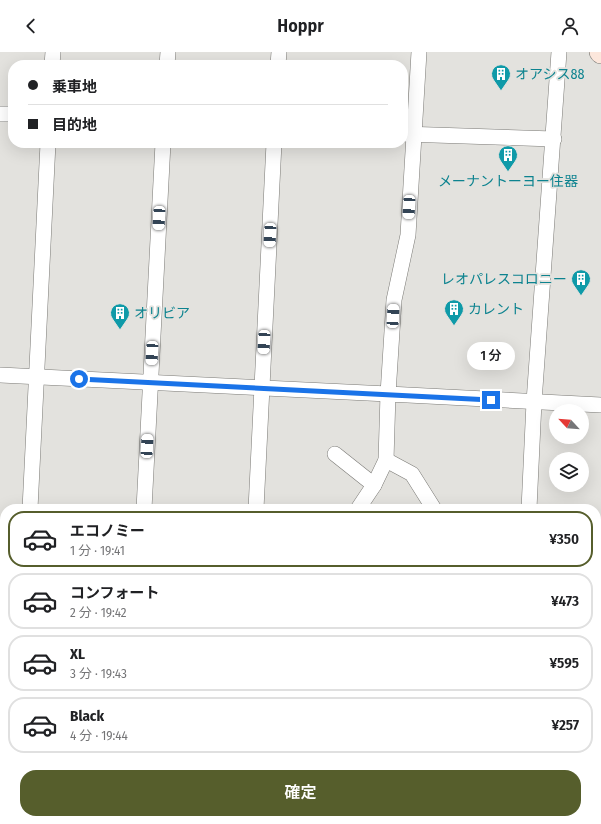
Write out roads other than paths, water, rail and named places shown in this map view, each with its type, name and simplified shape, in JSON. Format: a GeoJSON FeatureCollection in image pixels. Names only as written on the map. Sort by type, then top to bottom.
{"type":"FeatureCollection","features":[{"type":"Feature","properties":{"kind":"street"},"geometry":{"type":"LineString","coordinates":[[361,504],[374,485],[386,460],[388,394],[394,300],[408,235],[408,134],[418,52]]}},
{"type":"Feature","properties":{"kind":"street"},"geometry":{"type":"LineString","coordinates":[[529,504],[534,402],[554,139],[559,52]]}},
{"type":"Feature","properties":{"kind":"street"},"geometry":{"type":"LineString","coordinates":[[408,134],[554,139]]}},
{"type":"Feature","properties":{"kind":"street"},"geometry":{"type":"LineString","coordinates":[[30,504],[48,148]]}},
{"type":"Feature","properties":{"kind":"street"},"geometry":{"type":"LineString","coordinates":[[144,504],[163,148]]}},
{"type":"Feature","properties":{"kind":"street"},"geometry":{"type":"LineString","coordinates":[[256,504],[274,148]]}},
{"type":"Feature","properties":{"kind":"street"},"geometry":{"type":"LineString","coordinates":[[0,374],[150,383],[601,405]]}},
{"type":"Feature","properties":{"kind":"street"},"geometry":{"type":"LineString","coordinates":[[335,454],[374,485]]}},
{"type":"Feature","properties":{"kind":"street"},"geometry":{"type":"LineString","coordinates":[[386,460],[412,474],[431,504]]}},
{"type":"Feature","properties":{"kind":"place","name":"オアシス88"},"geometry":{"type":"Point","coordinates":[501,91]}},
{"type":"Feature","properties":{"kind":"place","name":"メーナントーヨー住器"},"geometry":{"type":"Point","coordinates":[508,172]}},
{"type":"Feature","properties":{"kind":"place","name":"レオパレスコロニー"},"geometry":{"type":"Point","coordinates":[581,296]}},
{"type":"Feature","properties":{"kind":"place","name":"カレント"},"geometry":{"type":"Point","coordinates":[454,326]}},
{"type":"Feature","properties":{"kind":"place","name":"オリビア"},"geometry":{"type":"Point","coordinates":[120,330]}}]}
